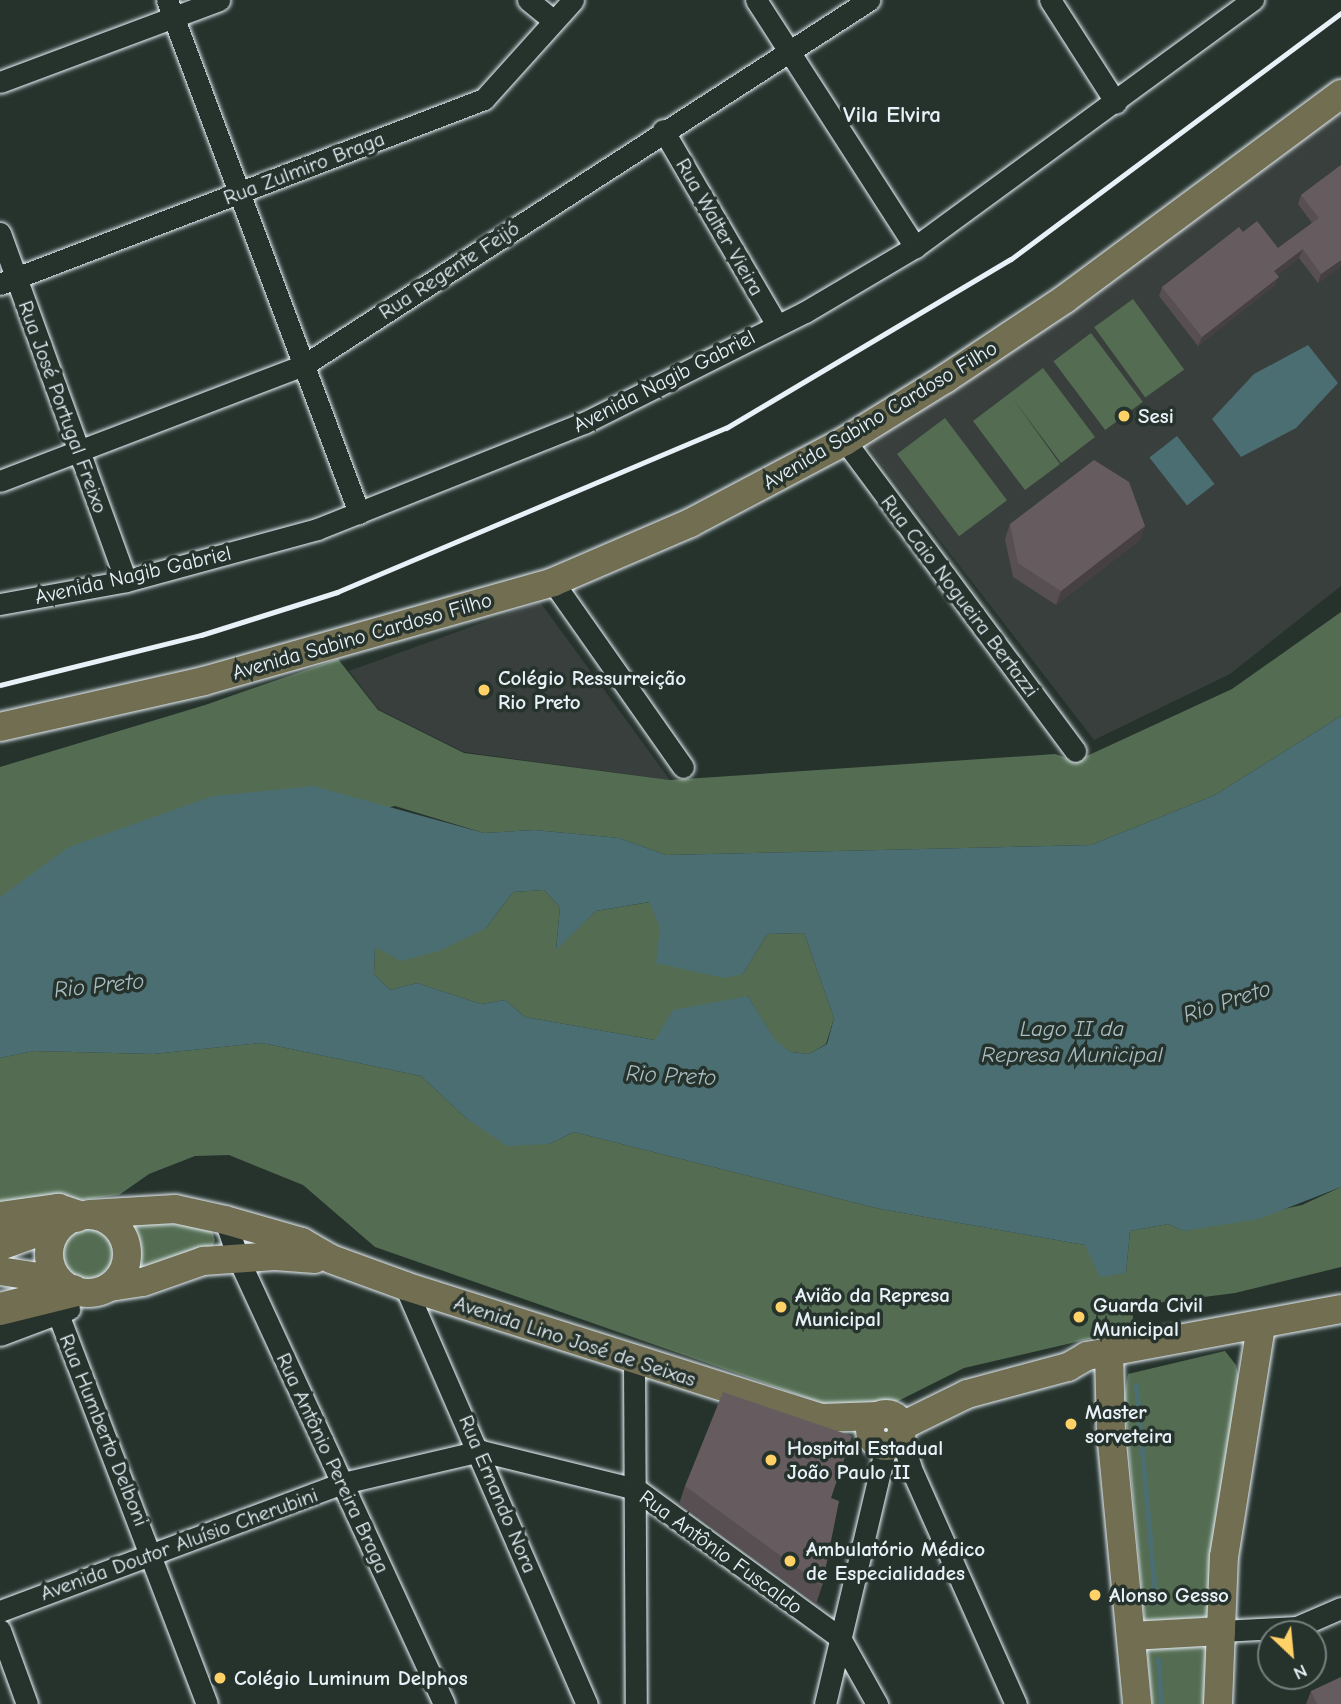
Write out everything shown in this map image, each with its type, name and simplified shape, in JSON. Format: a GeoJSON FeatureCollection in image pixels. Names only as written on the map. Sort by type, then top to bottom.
{"type":"FeatureCollection","features":[{"type":"Feature","properties":{"kind":"highway"},"geometry":{"type":"LineString","coordinates":[[0,1218],[58,1210],[75,1218]]}},
{"type":"Feature","properties":{"kind":"highway"},"geometry":{"type":"LineString","coordinates":[[0,1309],[77,1293]]}},
{"type":"Feature","properties":{"kind":"main road","name":"Avenida Sabino Cardoso Filho"},"geometry":{"type":"LineString","coordinates":[[0,727],[204,681],[553,582],[690,523],[845,441],[1065,299],[1341,94]]}},
{"type":"Feature","properties":{"kind":"main road","name":"Avenida Lino José de Seixas"},"geometry":{"type":"LineString","coordinates":[[0,1246],[75,1218],[174,1209],[302,1242],[331,1259],[405,1286],[821,1419],[889,1432],[967,1394],[1068,1367],[1098,1354],[1261,1327],[1341,1309]]}},
{"type":"Feature","properties":{"kind":"main road"},"geometry":{"type":"LineString","coordinates":[[75,1218],[112,1222],[126,1243],[125,1268],[77,1293],[48,1257],[54,1234],[75,1218]]}},
{"type":"Feature","properties":{"kind":"main road","name":"Avenida Lino José de Seixas"},"geometry":{"type":"LineString","coordinates":[[0,1271],[77,1293],[143,1282],[203,1261],[238,1258],[331,1259]]}},
{"type":"Feature","properties":{"kind":"main road"},"geometry":{"type":"LineString","coordinates":[[1218,1704],[1224,1558],[1261,1327]]}},
{"type":"Feature","properties":{"kind":"main road"},"geometry":{"type":"LineString","coordinates":[[1098,1354],[1111,1432],[1138,1704]]}},
{"type":"Feature","properties":{"kind":"main road"},"geometry":{"type":"LineString","coordinates":[[1131,1636],[1221,1631]]}},
{"type":"Feature","properties":{"kind":"street"},"geometry":{"type":"LineString","coordinates":[[0,82],[170,8],[219,0]]}},
{"type":"Feature","properties":{"kind":"street"},"geometry":{"type":"LineString","coordinates":[[528,0],[554,21]]}},
{"type":"Feature","properties":{"kind":"street","name":"Rua Zulmiro Braga"},"geometry":{"type":"LineString","coordinates":[[8,281],[484,99],[573,0]]}},
{"type":"Feature","properties":{"kind":"street"},"geometry":{"type":"LineString","coordinates":[[756,0],[915,247]]}},
{"type":"Feature","properties":{"kind":"street","name":"Rua Regente Feijó"},"geometry":{"type":"LineString","coordinates":[[0,481],[303,365],[663,130],[869,0]]}},
{"type":"Feature","properties":{"kind":"street"},"geometry":{"type":"LineString","coordinates":[[1051,0],[1116,103]]}},
{"type":"Feature","properties":{"kind":"street","name":"Avenida Nagib Gabriel"},"geometry":{"type":"LineString","coordinates":[[0,604],[126,581],[359,513],[584,423],[777,325],[915,247],[1116,103],[1252,0]]}},
{"type":"Feature","properties":{"kind":"street"},"geometry":{"type":"LineString","coordinates":[[170,8],[359,513]]}},
{"type":"Feature","properties":{"kind":"street","name":"Rua Walter Vieira"},"geometry":{"type":"LineString","coordinates":[[663,130],[777,325]]}},
{"type":"Feature","properties":{"kind":"street","name":"Rua José Portugal Freixo"},"geometry":{"type":"LineString","coordinates":[[0,233],[8,281],[80,451],[126,581]]}},
{"type":"Feature","properties":{"kind":"street","name":"Rua Caio Nogueira Bertazzi"},"geometry":{"type":"LineString","coordinates":[[845,441],[1075,751]]}},
{"type":"Feature","properties":{"kind":"street"},"geometry":{"type":"LineString","coordinates":[[553,582],[683,766]]}},
{"type":"Feature","properties":{"kind":"street","name":"Rua Antônio Pereira Braga"},"geometry":{"type":"LineString","coordinates":[[225,1220],[238,1258],[444,1704]]}},
{"type":"Feature","properties":{"kind":"street","name":"Rua Ernando Nora"},"geometry":{"type":"LineString","coordinates":[[405,1286],[481,1451],[587,1704]]}},
{"type":"Feature","properties":{"kind":"street"},"geometry":{"type":"LineString","coordinates":[[0,1335],[77,1293]]}},
{"type":"Feature","properties":{"kind":"street","name":"Rua Humberto Delboni"},"geometry":{"type":"LineString","coordinates":[[77,1293],[153,1553],[207,1704]]}},
{"type":"Feature","properties":{"kind":"street"},"geometry":{"type":"LineString","coordinates":[[634,1360],[636,1704]]}},
{"type":"Feature","properties":{"kind":"street"},"geometry":{"type":"LineString","coordinates":[[889,1432],[913,1473],[1016,1704]]}},
{"type":"Feature","properties":{"kind":"street"},"geometry":{"type":"LineString","coordinates":[[825,1704],[889,1432]]}},
{"type":"Feature","properties":{"kind":"street","name":"Avenida Doutor Aluísio Cherubini"},"geometry":{"type":"LineString","coordinates":[[0,1611],[343,1483],[481,1451]]}},
{"type":"Feature","properties":{"kind":"street","name":"Rua Antônio Fuscaldo"},"geometry":{"type":"LineString","coordinates":[[481,1451],[636,1489],[841,1638],[877,1704]]}},
{"type":"Feature","properties":{"kind":"street"},"geometry":{"type":"LineString","coordinates":[[1221,1631],[1297,1627],[1341,1608]]}},
{"type":"Feature","properties":{"kind":"street"},"geometry":{"type":"LineString","coordinates":[[0,1630],[27,1704]]}},
{"type":"Feature","properties":{"kind":"shaded area","name":"Sesi"},"geometry":{"type":"Polygon","coordinates":[[[1341,106],[1341,586],[1230,674],[1094,740],[865,443],[1341,106]]]}},
{"type":"Feature","properties":{"kind":"shaded area","name":"Colégio Ressurreição Rio Preto"},"geometry":{"type":"Polygon","coordinates":[[[540,602],[670,780],[464,752],[378,709],[349,671],[540,602]]]}},
{"type":"Feature","properties":{"kind":"green space"},"geometry":{"type":"Polygon","coordinates":[[[1133,299],[1184,369],[1145,398],[1094,327],[1133,299]]]}},
{"type":"Feature","properties":{"kind":"green space"},"geometry":{"type":"Polygon","coordinates":[[[1091,333],[1143,402],[1105,430],[1053,361],[1091,333]]]}},
{"type":"Feature","properties":{"kind":"green space"},"geometry":{"type":"Polygon","coordinates":[[[1043,368],[1095,437],[1061,463],[1011,396],[1060,464],[1025,490],[973,421],[1043,368]]]}},
{"type":"Feature","properties":{"kind":"green space"},"geometry":{"type":"Polygon","coordinates":[[[945,418],[1007,500],[959,536],[897,454],[945,418]]]}},
{"type":"Feature","properties":{"kind":"green space"},"geometry":{"type":"Polygon","coordinates":[[[1341,612],[1341,716],[1215,795],[1091,845],[666,855],[619,838],[534,830],[484,833],[395,806],[0,897],[0,767],[205,705],[338,659],[378,710],[464,753],[670,780],[1055,754],[1076,761],[1232,689],[1341,612]]]}},
{"type":"Feature","properties":{"kind":"green space"},"geometry":{"type":"Polygon","coordinates":[[[544,890],[560,907],[556,949],[596,911],[650,902],[661,927],[743,974],[767,934],[804,933],[834,1018],[826,1044],[809,1054],[791,1052],[775,1041],[748,996],[655,1040],[525,1017],[505,1000],[481,1004],[417,983],[390,990],[374,974],[375,947],[486,928],[513,892],[544,890]]]}},
{"type":"Feature","properties":{"kind":"green space"},"geometry":{"type":"Polygon","coordinates":[[[262,1043],[421,1076],[467,1119],[549,1144],[574,1132],[880,1209],[1085,1245],[1126,1273],[1130,1231],[1168,1224],[1183,1231],[1302,1205],[1341,1187],[1341,1267],[1235,1293],[1133,1306],[1133,1323],[1106,1335],[964,1368],[888,1406],[853,1414],[375,1247],[303,1185],[229,1155],[195,1156],[149,1174],[119,1195],[0,1210],[0,1058],[34,1051],[153,1054],[262,1043]]]}},
{"type":"Feature","properties":{"kind":"green space"},"geometry":{"type":"Polygon","coordinates":[[[122,1220],[211,1227],[215,1240],[211,1251],[138,1272],[137,1246],[122,1220]]]}},
{"type":"Feature","properties":{"kind":"green space"},"geometry":{"type":"Polygon","coordinates":[[[87,1225],[98,1227],[111,1238],[116,1254],[114,1265],[103,1278],[87,1283],[76,1281],[63,1270],[58,1254],[60,1243],[71,1230],[87,1225]]]}},
{"type":"Feature","properties":{"kind":"green space"},"geometry":{"type":"Polygon","coordinates":[[[1225,1351],[1236,1365],[1242,1392],[1206,1704],[1152,1704],[1124,1398],[1128,1374],[1225,1351]]]}},
{"type":"Feature","properties":{"kind":"water"},"geometry":{"type":"Polygon","coordinates":[[[1308,345],[1338,383],[1296,428],[1241,457],[1212,419],[1254,374],[1308,345]]]}},
{"type":"Feature","properties":{"kind":"water"},"geometry":{"type":"Polygon","coordinates":[[[1177,436],[1215,484],[1187,506],[1149,458],[1177,436]]]}},
{"type":"Feature","properties":{"kind":"water","name":"Lago II da Represa Municipal"},"geometry":{"type":"Polygon","coordinates":[[[1341,716],[1341,1187],[1259,1219],[1183,1231],[1168,1224],[1130,1231],[1126,1273],[1100,1277],[1085,1245],[880,1209],[574,1132],[549,1144],[507,1146],[467,1119],[421,1076],[262,1043],[153,1054],[34,1051],[0,1058],[0,897],[69,847],[213,796],[313,786],[484,833],[534,830],[619,838],[666,855],[1091,845],[1215,795],[1341,716]],[[544,890],[513,892],[486,928],[439,951],[401,961],[375,947],[374,974],[390,990],[417,983],[481,1004],[505,1000],[525,1017],[655,1040],[673,1010],[748,996],[775,1040],[791,1052],[809,1054],[827,1044],[834,1018],[804,933],[767,934],[743,974],[724,978],[656,963],[660,927],[649,902],[596,911],[556,950],[560,907],[544,890]]]}},
{"type":"Feature","properties":{"kind":"building"},"geometry":{"type":"Polygon","coordinates":[[[1341,165],[1341,260],[1321,274],[1303,249],[1274,271],[1279,277],[1202,337],[1162,287],[1239,227],[1243,232],[1257,221],[1278,248],[1319,218],[1301,195],[1341,165]]]}},
{"type":"Feature","properties":{"kind":"building"},"geometry":{"type":"Polygon","coordinates":[[[1094,460],[1129,482],[1145,526],[1061,591],[1018,563],[1010,524],[1094,460]]]}},
{"type":"Feature","properties":{"kind":"building"},"geometry":{"type":"Polygon","coordinates":[[[723,1392],[852,1436],[831,1498],[839,1501],[822,1586],[685,1486],[723,1392]]]}},
{"type":"Feature","properties":{"kind":"building"},"geometry":{"type":"Polygon","coordinates":[[[1341,1677],[1341,1704],[1317,1704],[1311,1691],[1327,1690],[1327,1684],[1341,1677]]]}},
{"type":"Feature","properties":{"kind":"waterway"},"geometry":{"type":"LineString","coordinates":[[1136,1385],[1156,1603]]}},
{"type":"Feature","properties":{"kind":"waterway"},"geometry":{"type":"LineString","coordinates":[[1158,1659],[1161,1704]]}},
{"type":"Feature","properties":{"kind":"railway"},"geometry":{"type":"LineString","coordinates":[[0,685],[201,635],[337,592],[726,428],[1011,259],[1341,13]]}},
{"type":"Feature","properties":{"kind":"place","name":"Sesi"},"geometry":{"type":"Point","coordinates":[1124,416]}},
{"type":"Feature","properties":{"kind":"place","name":"Colégio Ressurreição Rio Preto"},"geometry":{"type":"Point","coordinates":[484,690]}},
{"type":"Feature","properties":{"kind":"place","name":"Avião da Represa Municipal"},"geometry":{"type":"Point","coordinates":[781,1307]}},
{"type":"Feature","properties":{"kind":"place","name":"Guarda Civil Municipal"},"geometry":{"type":"Point","coordinates":[1079,1317]}},
{"type":"Feature","properties":{"kind":"place","name":"Master sorveteira"},"geometry":{"type":"Point","coordinates":[1071,1424]}},
{"type":"Feature","properties":{"kind":"place","name":"Hospital Estadual João Paulo II"},"geometry":{"type":"Point","coordinates":[771,1460]}},
{"type":"Feature","properties":{"kind":"place","name":"Ambulatório Médico de Especialidades"},"geometry":{"type":"Point","coordinates":[790,1561]}},
{"type":"Feature","properties":{"kind":"place","name":"Alonso Gesso"},"geometry":{"type":"Point","coordinates":[1095,1595]}},
{"type":"Feature","properties":{"kind":"place","name":"Colégio Luminum Delphos"},"geometry":{"type":"Point","coordinates":[220,1678]}},
{"type":"Feature","properties":{"kind":"district","name":"Vila Elvira"},"geometry":{"type":"Point","coordinates":[892,115]}},
{"type":"Feature","properties":{"kind":"water label","name":"Rio Preto"},"geometry":{"type":"Point","coordinates":[99,986]}},
{"type":"Feature","properties":{"kind":"water label","name":"Rio Preto"},"geometry":{"type":"Point","coordinates":[1227,1002]}},
{"type":"Feature","properties":{"kind":"water label","name":"Rio Preto"},"geometry":{"type":"Point","coordinates":[671,1076]}}]}
